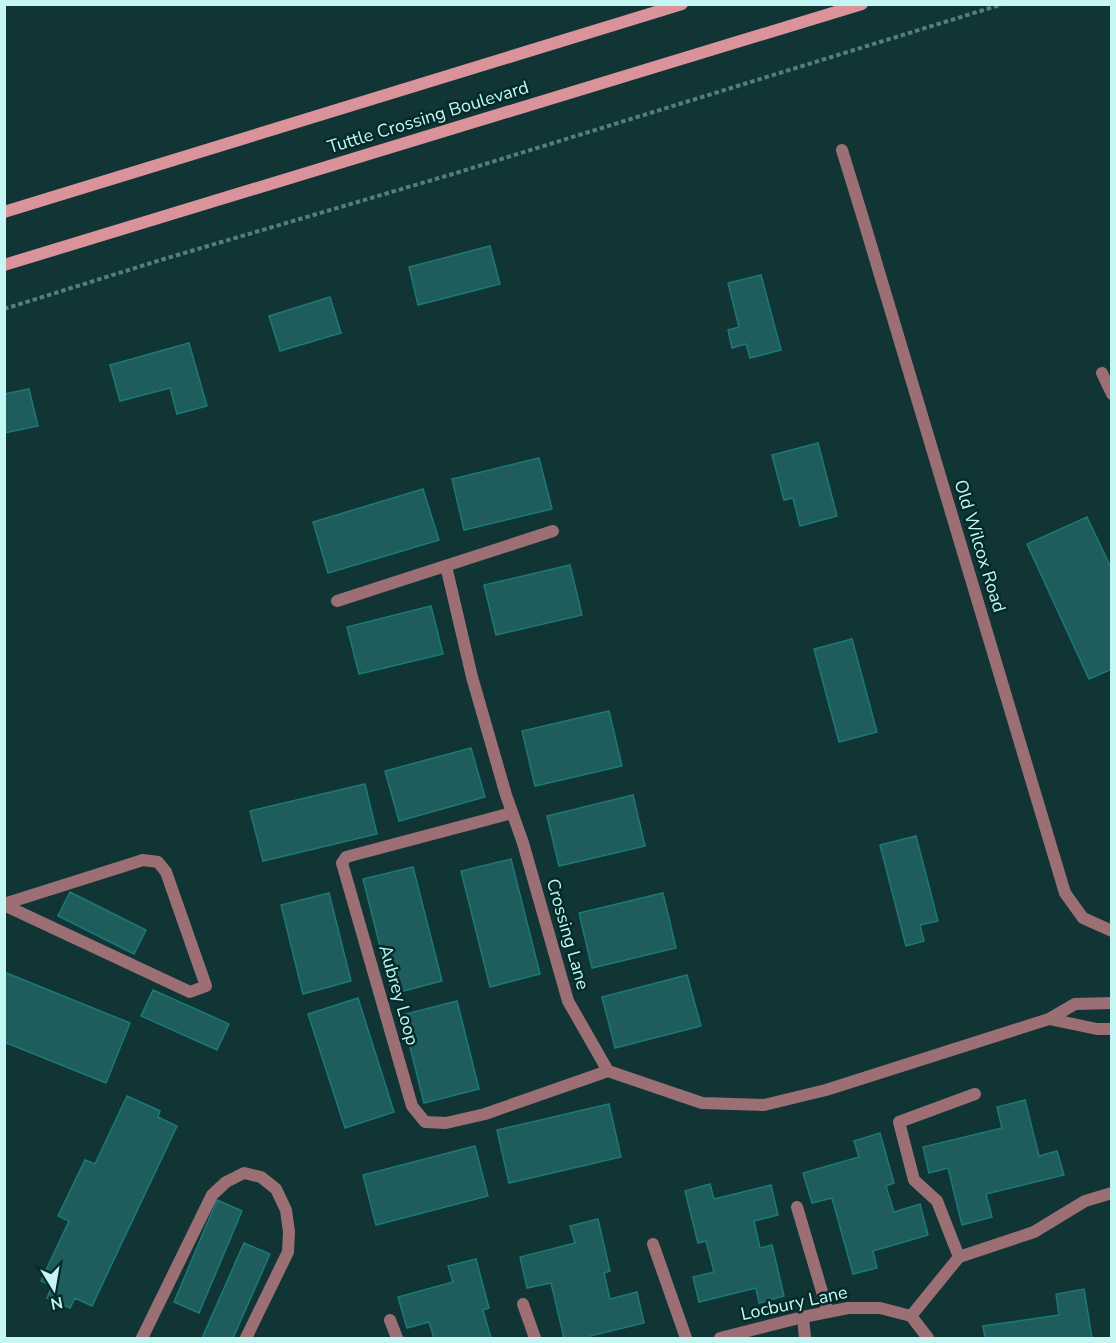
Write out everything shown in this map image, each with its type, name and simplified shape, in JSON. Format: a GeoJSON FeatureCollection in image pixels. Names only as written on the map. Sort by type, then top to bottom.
{"type":"FeatureCollection","features":[{"type":"Feature","properties":{"kind":"street","name":"Tuttle Crossing Boulevard"},"geometry":{"type":"LineString","coordinates":[[4,212],[682,4]]}},
{"type":"Feature","properties":{"kind":"street","name":"Tuttle Crossing Boulevard"},"geometry":{"type":"LineString","coordinates":[[4,265],[862,4]]}},
{"type":"Feature","properties":{"kind":"street","name":"Old Wilcox Road"},"geometry":{"type":"LineString","coordinates":[[842,150],[1065,892],[1083,918],[1112,931]]}},
{"type":"Feature","properties":{"kind":"street"},"geometry":{"type":"LineString","coordinates":[[1102,373],[1112,394]]}},
{"type":"Feature","properties":{"kind":"street"},"geometry":{"type":"LineString","coordinates":[[337,601],[553,531]]}},
{"type":"Feature","properties":{"kind":"street","name":"Crossing Lane"},"geometry":{"type":"LineString","coordinates":[[446,566],[472,677],[568,1001],[608,1071]]}},
{"type":"Feature","properties":{"kind":"street","name":"Aubrey Loop"},"geometry":{"type":"LineString","coordinates":[[512,813],[346,856],[342,863],[412,1106],[425,1122],[446,1123],[485,1114],[608,1071]]}},
{"type":"Feature","properties":{"kind":"street"},"geometry":{"type":"LineString","coordinates":[[143,861],[158,862],[166,872],[206,986],[190,992],[4,904],[143,861]]}},
{"type":"Feature","properties":{"kind":"street"},"geometry":{"type":"LineString","coordinates":[[608,1071],[702,1103],[764,1105],[826,1090],[1049,1019],[1075,1004],[1112,1003]]}},
{"type":"Feature","properties":{"kind":"street"},"geometry":{"type":"LineString","coordinates":[[1049,1019],[1097,1029],[1112,1029]]}},
{"type":"Feature","properties":{"kind":"street"},"geometry":{"type":"LineString","coordinates":[[959,1257],[937,1201],[914,1180],[899,1122],[975,1094]]}},
{"type":"Feature","properties":{"kind":"street"},"geometry":{"type":"LineString","coordinates":[[141,1338],[212,1195],[226,1182],[244,1173],[261,1177],[276,1189],[286,1209],[289,1232],[288,1252],[246,1338]]}},
{"type":"Feature","properties":{"kind":"street"},"geometry":{"type":"LineString","coordinates":[[928,1338],[911,1316],[959,1257],[1034,1232],[1086,1201],[1112,1193]]}},
{"type":"Feature","properties":{"kind":"street"},"geometry":{"type":"LineString","coordinates":[[797,1207],[828,1312]]}},
{"type":"Feature","properties":{"kind":"street"},"geometry":{"type":"LineString","coordinates":[[653,1244],[686,1338]]}},
{"type":"Feature","properties":{"kind":"street"},"geometry":{"type":"LineString","coordinates":[[523,1304],[535,1338]]}},
{"type":"Feature","properties":{"kind":"street","name":"Locbury Lane"},"geometry":{"type":"LineString","coordinates":[[720,1338],[848,1308],[880,1308],[911,1316]]}},
{"type":"Feature","properties":{"kind":"street"},"geometry":{"type":"LineString","coordinates":[[803,1317],[806,1338]]}},
{"type":"Feature","properties":{"kind":"street"},"geometry":{"type":"LineString","coordinates":[[390,1320],[397,1338]]}},
{"type":"Feature","properties":{"kind":"path"},"geometry":{"type":"LineString","coordinates":[[4,309],[456,173],[1003,4]]}},
{"type":"Feature","properties":{"kind":"building"},"geometry":{"type":"Polygon","coordinates":[[[490,246],[500,284],[418,305],[409,267],[490,246]]]}},
{"type":"Feature","properties":{"kind":"building"},"geometry":{"type":"Polygon","coordinates":[[[761,275],[781,350],[750,358],[746,344],[732,348],[728,330],[739,327],[728,283],[761,275]]]}},
{"type":"Feature","properties":{"kind":"building"},"geometry":{"type":"Polygon","coordinates":[[[330,297],[341,333],[280,351],[269,316],[330,297]]]}},
{"type":"Feature","properties":{"kind":"building"},"geometry":{"type":"Polygon","coordinates":[[[189,343],[207,406],[177,414],[170,388],[120,401],[110,365],[189,343]]]}},
{"type":"Feature","properties":{"kind":"building"},"geometry":{"type":"Polygon","coordinates":[[[29,389],[38,426],[4,433],[4,394],[29,389]]]}},
{"type":"Feature","properties":{"kind":"building"},"geometry":{"type":"Polygon","coordinates":[[[818,443],[837,516],[800,526],[793,498],[784,500],[772,455],[818,443]]]}},
{"type":"Feature","properties":{"kind":"building"},"geometry":{"type":"Polygon","coordinates":[[[539,458],[552,509],[464,530],[452,479],[539,458]]]}},
{"type":"Feature","properties":{"kind":"building"},"geometry":{"type":"Polygon","coordinates":[[[423,489],[439,540],[328,573],[313,522],[423,489]]]}},
{"type":"Feature","properties":{"kind":"building"},"geometry":{"type":"Polygon","coordinates":[[[1087,517],[1112,570],[1112,669],[1089,679],[1027,544],[1087,517]]]}},
{"type":"Feature","properties":{"kind":"building"},"geometry":{"type":"Polygon","coordinates":[[[570,565],[582,615],[496,635],[484,585],[570,565]]]}},
{"type":"Feature","properties":{"kind":"building"},"geometry":{"type":"Polygon","coordinates":[[[431,606],[443,654],[359,674],[347,627],[431,606]]]}},
{"type":"Feature","properties":{"kind":"building"},"geometry":{"type":"Polygon","coordinates":[[[852,639],[877,732],[839,742],[814,649],[852,639]]]}},
{"type":"Feature","properties":{"kind":"building"},"geometry":{"type":"Polygon","coordinates":[[[609,711],[622,766],[535,786],[522,731],[609,711]]]}},
{"type":"Feature","properties":{"kind":"building"},"geometry":{"type":"Polygon","coordinates":[[[471,748],[485,797],[399,821],[385,771],[471,748]]]}},
{"type":"Feature","properties":{"kind":"building"},"geometry":{"type":"Polygon","coordinates":[[[365,784],[377,834],[263,861],[250,811],[365,784]]]}},
{"type":"Feature","properties":{"kind":"building"},"geometry":{"type":"Polygon","coordinates":[[[633,795],[645,846],[559,866],[547,816],[633,795]]]}},
{"type":"Feature","properties":{"kind":"building"},"geometry":{"type":"Polygon","coordinates":[[[916,836],[938,921],[920,925],[924,941],[906,946],[880,845],[916,836]]]}},
{"type":"Feature","properties":{"kind":"building"},"geometry":{"type":"Polygon","coordinates":[[[511,859],[540,974],[490,987],[461,871],[511,859]]]}},
{"type":"Feature","properties":{"kind":"building"},"geometry":{"type":"Polygon","coordinates":[[[413,867],[442,981],[392,994],[363,879],[413,867]]]}},
{"type":"Feature","properties":{"kind":"building"},"geometry":{"type":"Polygon","coordinates":[[[70,892],[146,930],[134,954],[58,916],[70,892]]]}},
{"type":"Feature","properties":{"kind":"building"},"geometry":{"type":"Polygon","coordinates":[[[329,893],[351,981],[303,994],[281,905],[329,893]]]}},
{"type":"Feature","properties":{"kind":"building"},"geometry":{"type":"Polygon","coordinates":[[[663,893],[676,948],[592,968],[579,913],[663,893]]]}},
{"type":"Feature","properties":{"kind":"building"},"geometry":{"type":"Polygon","coordinates":[[[4,972],[130,1023],[106,1083],[4,1042],[4,972]]]}},
{"type":"Feature","properties":{"kind":"building"},"geometry":{"type":"Polygon","coordinates":[[[687,975],[701,1026],[615,1048],[602,997],[687,975]]]}},
{"type":"Feature","properties":{"kind":"building"},"geometry":{"type":"Polygon","coordinates":[[[153,990],[229,1024],[217,1050],[141,1016],[153,990]]]}},
{"type":"Feature","properties":{"kind":"building"},"geometry":{"type":"Polygon","coordinates":[[[358,998],[394,1112],[345,1128],[308,1014],[358,998]]]}},
{"type":"Feature","properties":{"kind":"building"},"geometry":{"type":"Polygon","coordinates":[[[457,1001],[479,1089],[424,1103],[402,1015],[457,1001]]]}},
{"type":"Feature","properties":{"kind":"building"},"geometry":{"type":"Polygon","coordinates":[[[127,1096],[160,1111],[158,1117],[177,1126],[92,1306],[75,1298],[70,1308],[47,1298],[52,1286],[41,1281],[69,1221],[58,1216],[85,1160],[95,1164],[127,1096]]]}},
{"type":"Feature","properties":{"kind":"building"},"geometry":{"type":"Polygon","coordinates":[[[1025,1100],[1039,1156],[1057,1151],[1064,1175],[986,1194],[992,1217],[962,1225],[948,1168],[929,1173],[923,1147],[1002,1128],[997,1107],[1025,1100]]]}},
{"type":"Feature","properties":{"kind":"building"},"geometry":{"type":"Polygon","coordinates":[[[609,1104],[621,1157],[509,1183],[497,1130],[609,1104]]]}},
{"type":"Feature","properties":{"kind":"building"},"geometry":{"type":"Polygon","coordinates":[[[880,1133],[894,1183],[886,1186],[894,1212],[920,1204],[928,1235],[873,1251],[877,1268],[853,1274],[832,1198],[812,1203],[803,1173],[859,1157],[854,1141],[880,1133]]]}},
{"type":"Feature","properties":{"kind":"building"},"geometry":{"type":"Polygon","coordinates":[[[475,1146],[488,1196],[376,1225],[363,1175],[475,1146]]]}},
{"type":"Feature","properties":{"kind":"building"},"geometry":{"type":"Polygon","coordinates":[[[710,1184],[714,1199],[771,1185],[778,1215],[754,1221],[760,1248],[772,1245],[784,1296],[759,1303],[756,1288],[699,1302],[693,1277],[714,1272],[706,1241],[698,1243],[685,1191],[710,1184]]]}},
{"type":"Feature","properties":{"kind":"building"},"geometry":{"type":"Polygon","coordinates":[[[217,1200],[242,1211],[199,1313],[174,1302],[217,1200]]]}},
{"type":"Feature","properties":{"kind":"building"},"geometry":{"type":"Polygon","coordinates":[[[598,1219],[610,1271],[604,1273],[610,1299],[637,1292],[644,1323],[590,1336],[590,1338],[564,1338],[551,1283],[527,1288],[520,1257],[575,1243],[570,1226],[598,1219]]]}},
{"type":"Feature","properties":{"kind":"building"},"geometry":{"type":"Polygon","coordinates":[[[244,1243],[270,1254],[233,1338],[202,1338],[244,1243]]]}},
{"type":"Feature","properties":{"kind":"building"},"geometry":{"type":"Polygon","coordinates":[[[476,1259],[489,1308],[483,1310],[491,1338],[434,1338],[429,1322],[407,1328],[398,1297],[453,1282],[448,1266],[476,1259]]]}},
{"type":"Feature","properties":{"kind":"building"},"geometry":{"type":"Polygon","coordinates":[[[1084,1289],[1092,1338],[985,1338],[983,1326],[1059,1315],[1056,1294],[1084,1289]]]}}]}
